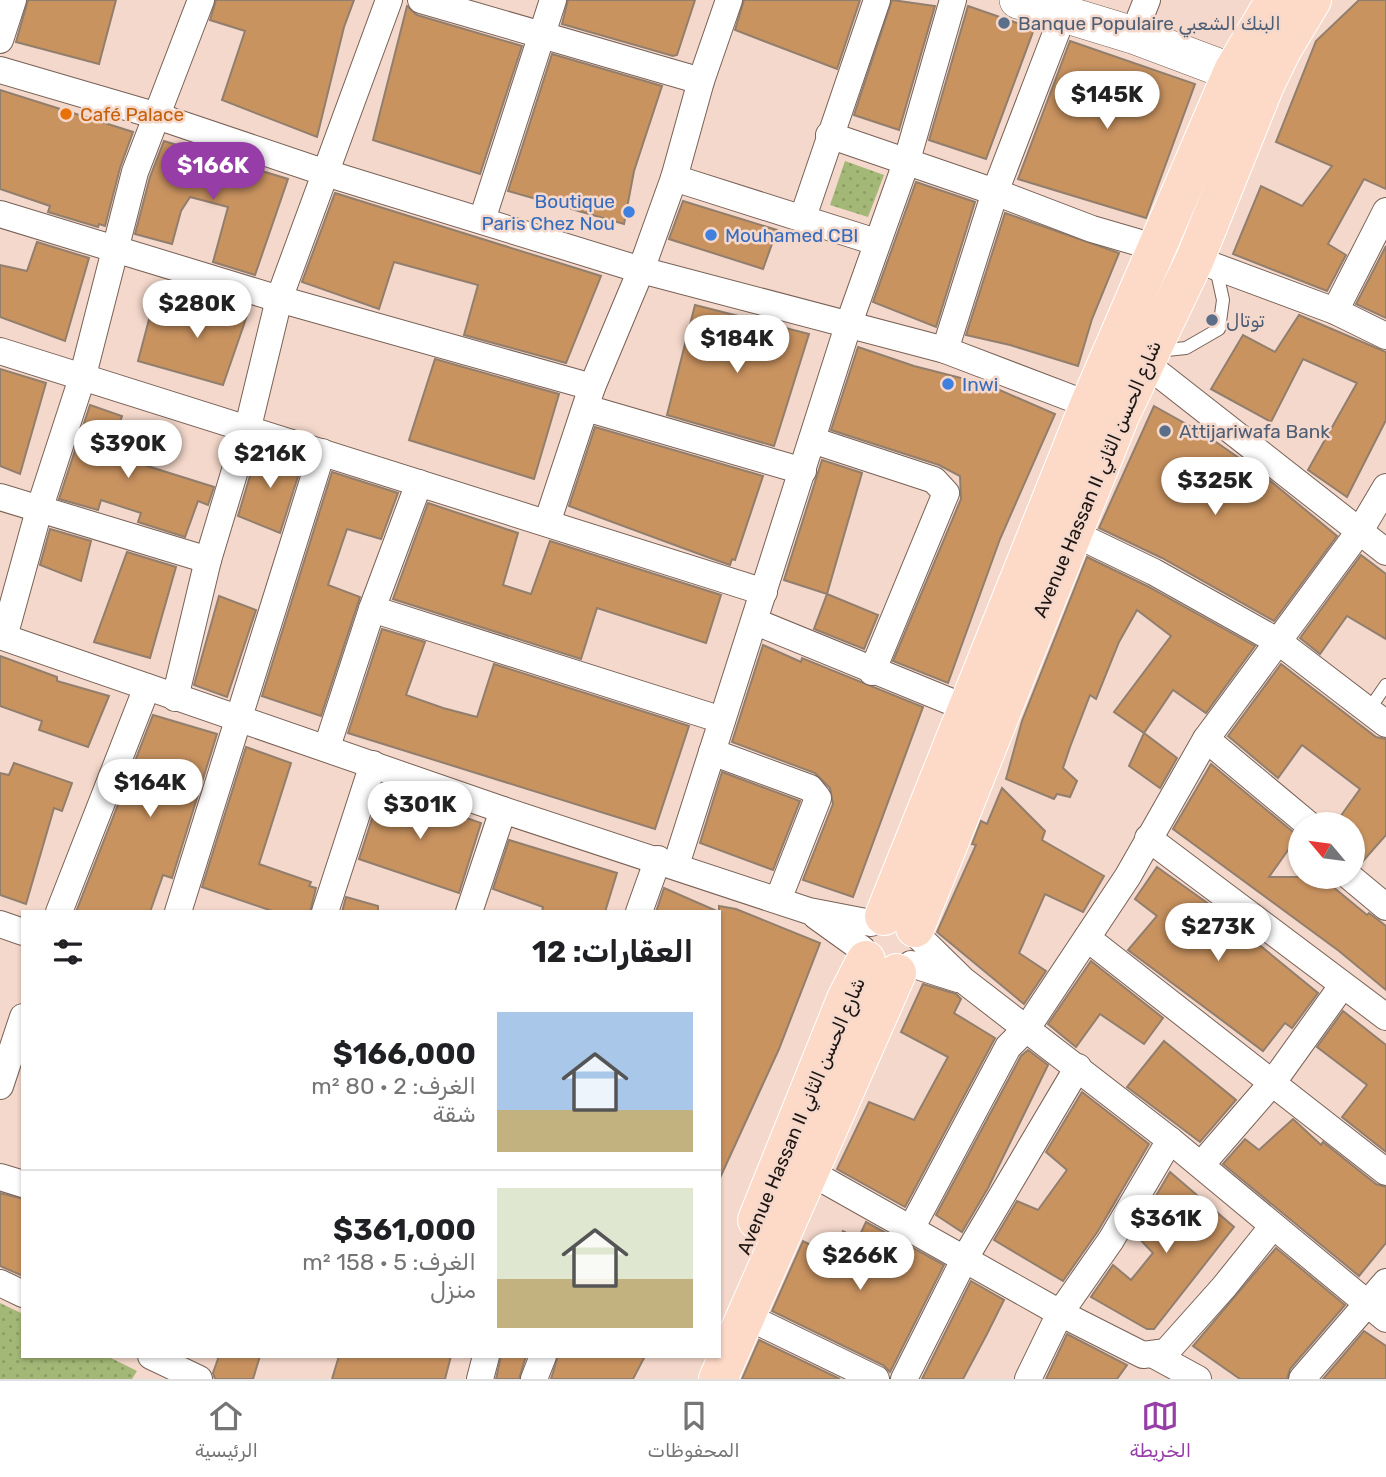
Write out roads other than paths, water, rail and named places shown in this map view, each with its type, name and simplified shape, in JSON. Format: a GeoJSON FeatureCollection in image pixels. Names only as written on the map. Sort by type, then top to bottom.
{"type":"FeatureCollection","features":[{"type":"Feature","properties":{"kind":"main road","name":"Avenue Hassan II شارع الحسن الثاني"},"geometry":{"type":"LineString","coordinates":[[732,1312],[808,1171],[891,944],[981,714],[1105,411],[1147,357],[1205,263],[1249,78],[1275,0]]}},
{"type":"Feature","properties":{"kind":"main road","name":"Avenue Hassan II شارع الحسن الثاني"},"geometry":{"type":"LineString","coordinates":[[981,714],[1073,533],[1105,411],[1159,247],[1249,78],[1282,50],[1312,0]]}},
{"type":"Feature","properties":{"kind":"main road","name":"Avenue Hassan II شارع الحسن الثاني"},"geometry":{"type":"LineString","coordinates":[[718,1379],[732,1312],[846,999],[891,944]]}},
{"type":"Feature","properties":{"kind":"main road"},"geometry":{"type":"LineString","coordinates":[[690,1379],[698,1358]]}},
{"type":"Feature","properties":{"kind":"street"},"geometry":{"type":"LineString","coordinates":[[0,40],[13,0]]}},
{"type":"Feature","properties":{"kind":"street"},"geometry":{"type":"LineString","coordinates":[[201,0],[154,115],[135,172],[83,375],[2,637],[175,698],[327,747],[503,810],[778,900],[891,944],[964,980],[1170,1140],[1386,1319]]}},
{"type":"Feature","properties":{"kind":"street"},"geometry":{"type":"LineString","coordinates":[[175,698],[208,560],[248,428],[279,299],[389,0]]}},
{"type":"Feature","properties":{"kind":"street"},"geometry":{"type":"LineString","coordinates":[[421,0],[701,81]]}},
{"type":"Feature","properties":{"kind":"street"},"geometry":{"type":"LineString","coordinates":[[482,220],[540,35],[554,0]]}},
{"type":"Feature","properties":{"kind":"street"},"geometry":{"type":"LineString","coordinates":[[547,523],[589,398],[641,270],[674,178],[701,81],[729,0]]}},
{"type":"Feature","properties":{"kind":"street"},"geometry":{"type":"LineString","coordinates":[[803,217],[877,0]]}},
{"type":"Feature","properties":{"kind":"street"},"geometry":{"type":"LineString","coordinates":[[640,910],[667,862],[712,752],[756,622],[848,326],[906,160],[953,0]]}},
{"type":"Feature","properties":{"kind":"street"},"geometry":{"type":"LineString","coordinates":[[1133,35],[1147,0]]}},
{"type":"Feature","properties":{"kind":"street"},"geometry":{"type":"LineString","coordinates":[[945,350],[995,191],[1038,5],[1133,35],[1249,78]]}},
{"type":"Feature","properties":{"kind":"street"},"geometry":{"type":"LineString","coordinates":[[0,70],[154,115],[326,173],[641,270],[945,350],[1105,411]]}},
{"type":"Feature","properties":{"kind":"street"},"geometry":{"type":"LineString","coordinates":[[830,135],[995,191],[1092,229],[1205,263],[1335,311],[1386,336]]}},
{"type":"Feature","properties":{"kind":"street"},"geometry":{"type":"LineString","coordinates":[[674,178],[876,242]]}},
{"type":"Feature","properties":{"kind":"street"},"geometry":{"type":"LineString","coordinates":[[1335,311],[1386,211]]}},
{"type":"Feature","properties":{"kind":"street"},"geometry":{"type":"LineString","coordinates":[[0,214],[116,248],[589,398],[803,471]]}},
{"type":"Feature","properties":{"kind":"street"},"geometry":{"type":"LineString","coordinates":[[0,351],[764,592]]}},
{"type":"Feature","properties":{"kind":"street"},"geometry":{"type":"LineString","coordinates":[[1147,357],[1386,552]]}},
{"type":"Feature","properties":{"kind":"street"},"geometry":{"type":"LineString","coordinates":[[812,440],[934,480],[946,493],[872,672]]}},
{"type":"Feature","properties":{"kind":"street"},"geometry":{"type":"LineString","coordinates":[[185,910],[239,719],[322,452]]}},
{"type":"Feature","properties":{"kind":"street"},"geometry":{"type":"LineString","coordinates":[[327,747],[372,609],[419,483]]}},
{"type":"Feature","properties":{"kind":"street"},"geometry":{"type":"LineString","coordinates":[[912,1227],[1008,1047],[1027,1028],[1128,876],[1148,838],[1178,793],[1206,739],[1279,642],[1317,585],[1361,529],[1386,487]]}},
{"type":"Feature","properties":{"kind":"street"},"geometry":{"type":"LineString","coordinates":[[0,497],[208,560]]}},
{"type":"Feature","properties":{"kind":"street"},"geometry":{"type":"LineString","coordinates":[[1073,533],[1154,572],[1279,642],[1377,718]]}},
{"type":"Feature","properties":{"kind":"street"},"geometry":{"type":"LineString","coordinates":[[372,609],[722,720]]}},
{"type":"Feature","properties":{"kind":"street"},"geometry":{"type":"LineString","coordinates":[[756,622],[872,672],[981,714]]}},
{"type":"Feature","properties":{"kind":"street"},"geometry":{"type":"LineString","coordinates":[[60,910],[147,687]]}},
{"type":"Feature","properties":{"kind":"street"},"geometry":{"type":"LineString","coordinates":[[1206,739],[1294,812]]}},
{"type":"Feature","properties":{"kind":"street"},"geometry":{"type":"LineString","coordinates":[[712,752],[810,788],[818,798],[778,900]]}},
{"type":"Feature","properties":{"kind":"street"},"geometry":{"type":"LineString","coordinates":[[326,910],[373,764]]}},
{"type":"Feature","properties":{"kind":"street"},"geometry":{"type":"LineString","coordinates":[[471,910],[503,810]]}},
{"type":"Feature","properties":{"kind":"street"},"geometry":{"type":"LineString","coordinates":[[1148,838],[1386,1017]]}},
{"type":"Feature","properties":{"kind":"street"},"geometry":{"type":"LineString","coordinates":[[1364,889],[1386,907]]}},
{"type":"Feature","properties":{"kind":"street"},"geometry":{"type":"LineString","coordinates":[[0,924],[21,931]]}},
{"type":"Feature","properties":{"kind":"street"},"geometry":{"type":"LineString","coordinates":[[1087,938],[1386,1172]]}},
{"type":"Feature","properties":{"kind":"street"},"geometry":{"type":"LineString","coordinates":[[1201,1165],[1273,1082],[1342,986]]}},
{"type":"Feature","properties":{"kind":"street"},"geometry":{"type":"LineString","coordinates":[[8,1082],[6,1050],[21,1021]]}},
{"type":"Feature","properties":{"kind":"street"},"geometry":{"type":"LineString","coordinates":[[904,1379],[965,1258],[1078,1067]]}},
{"type":"Feature","properties":{"kind":"street"},"geometry":{"type":"LineString","coordinates":[[1028,1379],[1060,1313],[1111,1240],[1170,1140]]}},
{"type":"Feature","properties":{"kind":"street"},"geometry":{"type":"LineString","coordinates":[[808,1171],[912,1227],[1060,1313],[1132,1351],[1154,1355],[1198,1379]]}},
{"type":"Feature","properties":{"kind":"street"},"geometry":{"type":"LineString","coordinates":[[0,1177],[21,1184]]}},
{"type":"Feature","properties":{"kind":"street"},"geometry":{"type":"LineString","coordinates":[[1154,1355],[1166,1352],[1187,1330],[1273,1226]]}},
{"type":"Feature","properties":{"kind":"street"},"geometry":{"type":"LineString","coordinates":[[1302,1379],[1386,1282]]}},
{"type":"Feature","properties":{"kind":"street"},"geometry":{"type":"LineString","coordinates":[[0,1283],[21,1293]]}},
{"type":"Feature","properties":{"kind":"street"},"geometry":{"type":"LineString","coordinates":[[732,1312],[876,1379]]}},
{"type":"Feature","properties":{"kind":"street"},"geometry":{"type":"LineString","coordinates":[[480,1379],[485,1358]]}},
{"type":"Feature","properties":{"kind":"street"},"geometry":{"type":"LineString","coordinates":[[534,1379],[542,1358]]}},
{"type":"Feature","properties":{"kind":"street"},"geometry":{"type":"LineString","coordinates":[[154,1365],[199,1379]]}},
{"type":"Feature","properties":{"kind":"lane"},"geometry":{"type":"LineString","coordinates":[[1147,357],[1186,348],[1219,329],[1223,300],[1205,263]]}},
{"type":"Feature","properties":{"kind":"lane"},"geometry":{"type":"LineString","coordinates":[[1377,718],[1386,685]]}},
{"type":"Feature","properties":{"kind":"place","name":"Banque Populaire البنك الشعبي"},"geometry":{"type":"Point","coordinates":[1004,23]}},
{"type":"Feature","properties":{"kind":"place","name":"Café Palace"},"geometry":{"type":"Point","coordinates":[66,114]}},
{"type":"Feature","properties":{"kind":"place","name":"Boutique Paris Chez Nou"},"geometry":{"type":"Point","coordinates":[629,212]}},
{"type":"Feature","properties":{"kind":"place","name":"Mouhamed CBI"},"geometry":{"type":"Point","coordinates":[711,235]}},
{"type":"Feature","properties":{"kind":"place","name":"توتال"},"geometry":{"type":"Point","coordinates":[1212,320]}},
{"type":"Feature","properties":{"kind":"place","name":"Inwi"},"geometry":{"type":"Point","coordinates":[948,384]}},
{"type":"Feature","properties":{"kind":"place","name":"Attijariwafa Bank"},"geometry":{"type":"Point","coordinates":[1165,431]}}]}
